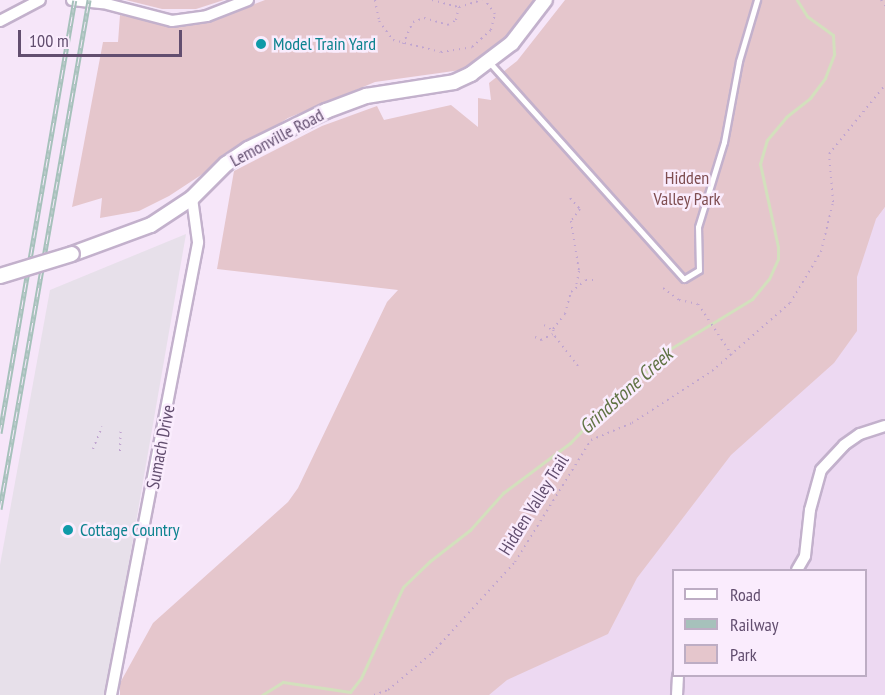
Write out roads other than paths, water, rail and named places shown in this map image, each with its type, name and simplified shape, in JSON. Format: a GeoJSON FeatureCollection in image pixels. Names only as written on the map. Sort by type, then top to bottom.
{"type":"FeatureCollection","features":[{"type":"Feature","properties":{"kind":"street"},"geometry":{"type":"LineString","coordinates":[[0,21],[40,0]]}},
{"type":"Feature","properties":{"kind":"street"},"geometry":{"type":"LineString","coordinates":[[72,0],[103,3],[172,21],[207,16],[248,0]]}},
{"type":"Feature","properties":{"kind":"street","name":"Lemonville Road"},"geometry":{"type":"LineString","coordinates":[[0,276],[72,254],[151,225],[192,198],[226,164],[248,149],[326,111],[366,96],[454,82],[490,63],[512,43],[545,0]]}},
{"type":"Feature","properties":{"kind":"street","name":"Sumach Drive"},"geometry":{"type":"LineString","coordinates":[[111,695],[198,242],[192,198]]}},
{"type":"Feature","properties":{"kind":"street"},"geometry":{"type":"LineString","coordinates":[[798,569],[805,556],[810,510],[821,470],[844,445],[860,434],[885,426]]}},
{"type":"Feature","properties":{"kind":"street"},"geometry":{"type":"LineString","coordinates":[[677,695],[678,677]]}},
{"type":"Feature","properties":{"kind":"lane"},"geometry":{"type":"LineString","coordinates":[[490,63],[684,279],[699,270],[698,227],[724,142],[739,60],[757,0]]}},
{"type":"Feature","properties":{"kind":"waterway","name":"Grindstone Creek"},"geometry":{"type":"LineString","coordinates":[[262,695],[283,682],[350,692],[361,678],[403,587],[430,561],[470,530],[503,493],[570,443],[596,416],[634,385],[665,352],[752,299],[769,279],[778,259],[778,247],[760,164],[767,140],[786,117],[810,98],[825,78],[834,54],[833,35],[807,16],[797,0]]}},
{"type":"Feature","properties":{"kind":"railway"},"geometry":{"type":"LineString","coordinates":[[0,433],[75,0]]}},
{"type":"Feature","properties":{"kind":"railway"},"geometry":{"type":"LineString","coordinates":[[0,509],[89,0]]}},
{"type":"Feature","properties":{"kind":"place","name":"Model Train Yard"},"geometry":{"type":"Point","coordinates":[261,44]}},
{"type":"Feature","properties":{"kind":"place","name":"Cottage Country"},"geometry":{"type":"Point","coordinates":[68,530]}},
{"type":"Feature","properties":{"kind":"park label","name":"Hidden Valley Park"},"geometry":{"type":"Point","coordinates":[687,189]}}]}
